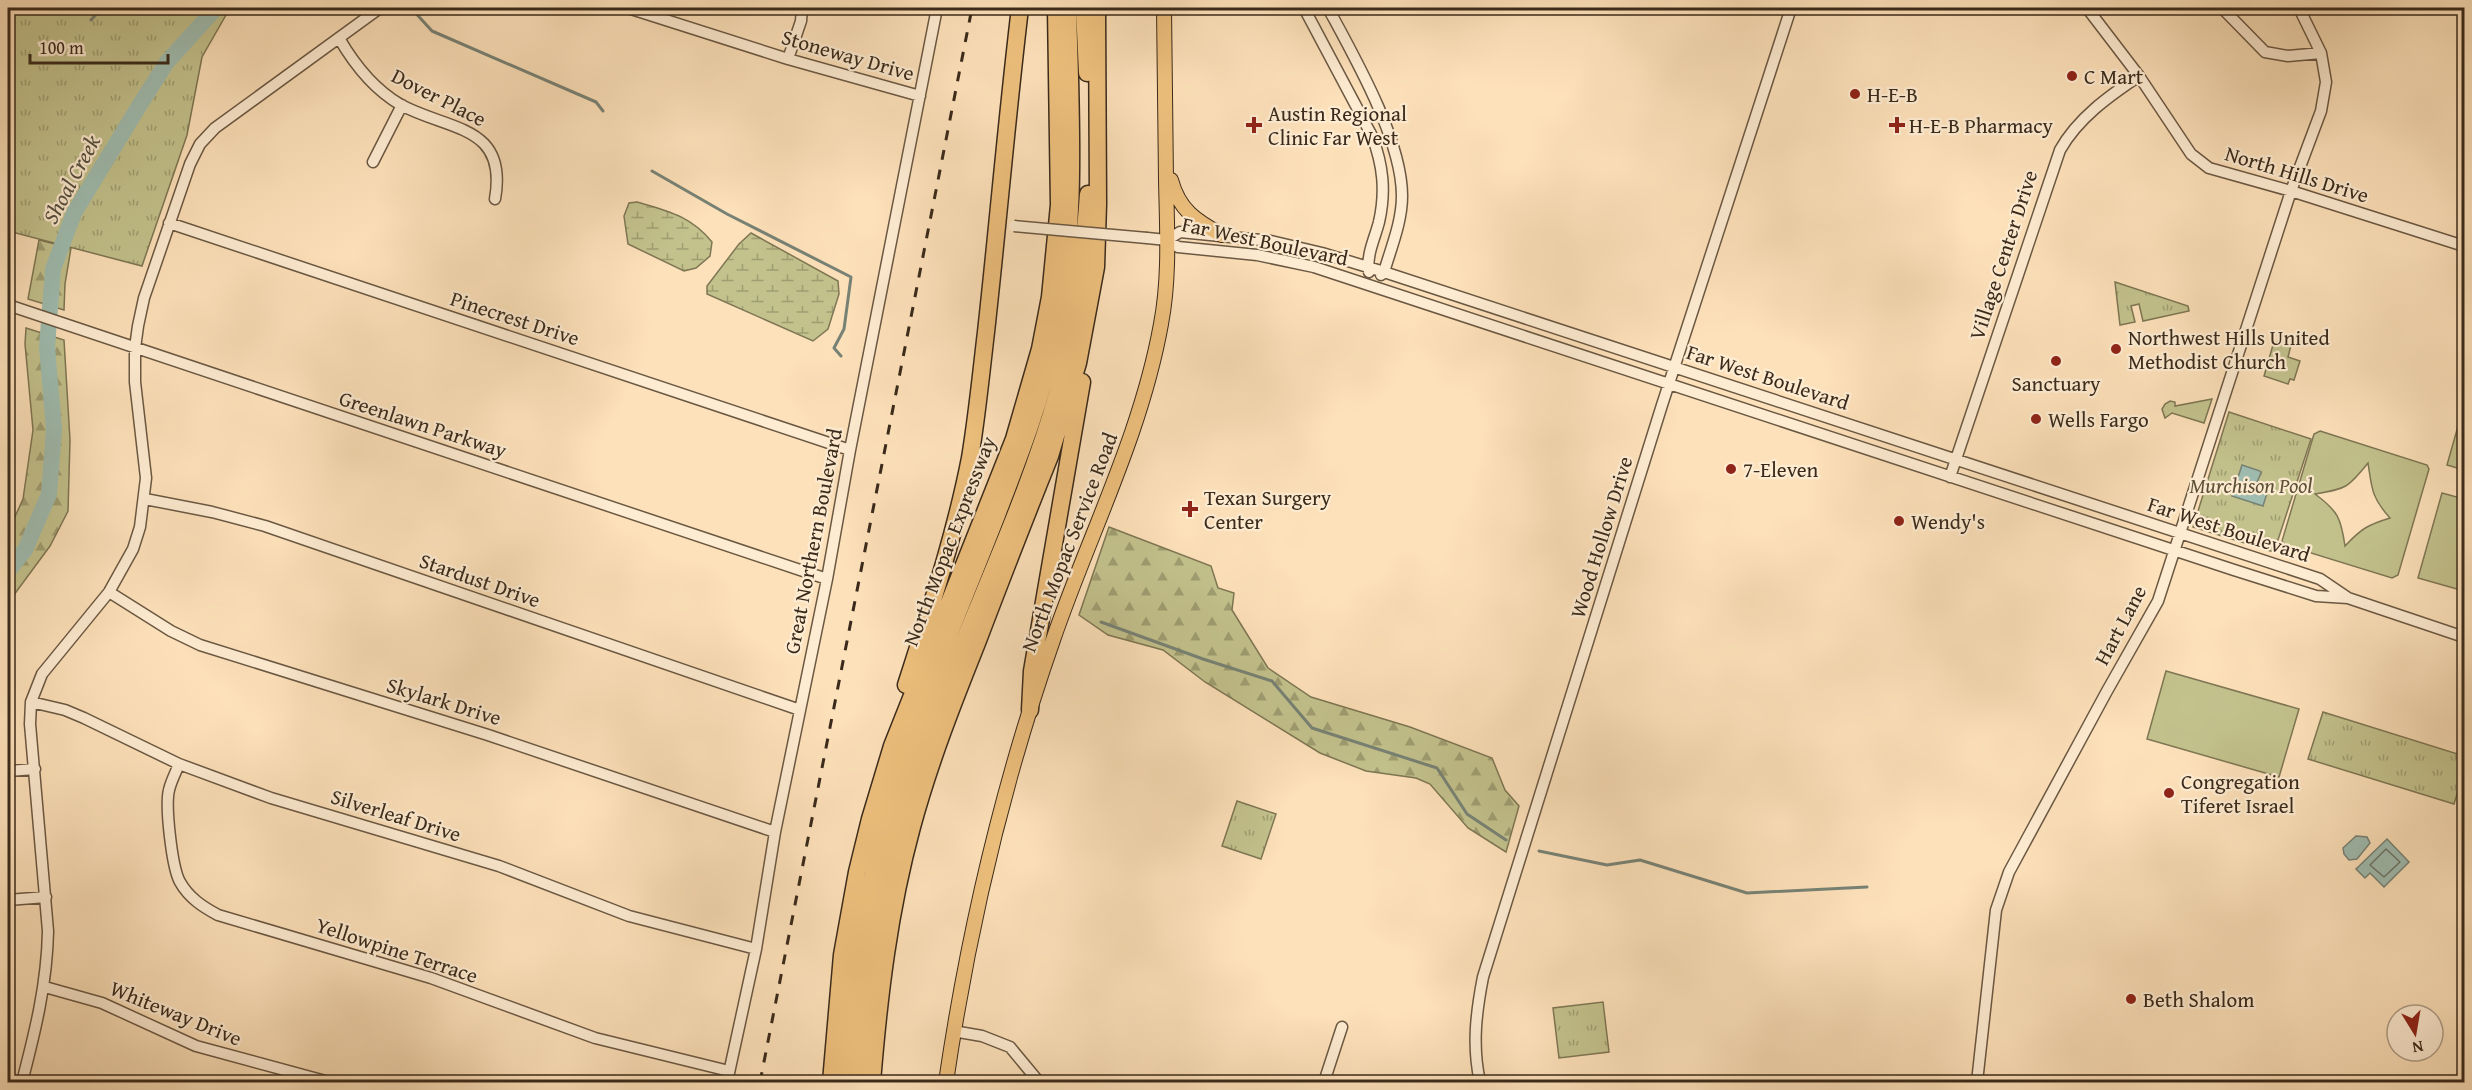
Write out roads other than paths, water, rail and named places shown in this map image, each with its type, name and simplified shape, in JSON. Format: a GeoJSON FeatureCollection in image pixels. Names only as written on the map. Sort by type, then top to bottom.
{"type":"FeatureCollection","features":[{"type":"Feature","properties":{"kind":"highway"},"geometry":{"type":"LineString","coordinates":[[892,746],[901,700],[948,549],[970,457],[1006,226],[1007,115],[1020,8]]}},
{"type":"Feature","properties":{"kind":"highway","name":"North Mopac Expressway"},"geometry":{"type":"LineString","coordinates":[[831,1083],[837,990],[848,916],[870,819],[892,746],[1014,439],[1040,349],[1050,297],[1059,205],[1056,8]]}},
{"type":"Feature","properties":{"kind":"highway"},"geometry":{"type":"LineString","coordinates":[[843,1083],[856,964],[871,873],[883,826],[921,708],[1030,428],[1053,345],[1067,256],[1071,200],[1068,8]]}},
{"type":"Feature","properties":{"kind":"highway"},"geometry":{"type":"LineString","coordinates":[[859,1083],[873,956],[887,878],[899,830],[936,713],[1039,451],[1069,347],[1084,256],[1088,194],[1089,121],[1084,8]]}},
{"type":"Feature","properties":{"kind":"highway"},"geometry":{"type":"LineString","coordinates":[[1030,710],[1032,671],[1084,371],[1086,332],[1096,267],[1097,8]]}},
{"type":"Feature","properties":{"kind":"highway"},"geometry":{"type":"LineString","coordinates":[[872,1083],[885,954],[898,883],[912,828],[926,779],[948,718],[1050,456],[1067,404],[1086,332]]}},
{"type":"Feature","properties":{"kind":"main road","name":"North Mopac Service Road"},"geometry":{"type":"LineString","coordinates":[[946,1083],[963,971],[991,848],[1030,710],[1055,632],[1104,509],[1144,398],[1162,321],[1167,240],[1164,8]]}},
{"type":"Feature","properties":{"kind":"main road"},"geometry":{"type":"LineString","coordinates":[[1166,164],[1173,191],[1184,209],[1197,222],[1222,235]]}},
{"type":"Feature","properties":{"kind":"street"},"geometry":{"type":"LineString","coordinates":[[22,1083],[45,987],[48,931],[30,724],[31,702],[42,674],[109,592],[133,549],[145,499],[145,456],[135,382],[135,348],[144,298],[195,151],[206,136],[380,8]]}},
{"type":"Feature","properties":{"kind":"street","name":"Stoneway Drive"},"geometry":{"type":"LineString","coordinates":[[628,8],[656,12],[788,58],[920,96]]}},
{"type":"Feature","properties":{"kind":"street"},"geometry":{"type":"LineString","coordinates":[[788,58],[801,21],[802,8]]}},
{"type":"Feature","properties":{"kind":"street","name":"Great Northern Boulevard"},"geometry":{"type":"LineString","coordinates":[[728,1077],[756,949],[775,832],[827,579],[850,450],[937,8]]}},
{"type":"Feature","properties":{"kind":"street"},"geometry":{"type":"LineString","coordinates":[[1304,8],[1372,136],[1383,172],[1382,207],[1368,267],[1371,285]]}},
{"type":"Feature","properties":{"kind":"street"},"geometry":{"type":"LineString","coordinates":[[1328,8],[1371,92],[1400,165],[1401,212],[1384,272],[1371,285]]}},
{"type":"Feature","properties":{"kind":"street","name":"Wood Hollow Drive"},"geometry":{"type":"LineString","coordinates":[[1480,1083],[1474,1043],[1476,1012],[1483,977],[1670,382],[1791,8]]}},
{"type":"Feature","properties":{"kind":"street","name":"North Hills Drive"},"geometry":{"type":"LineString","coordinates":[[2087,8],[2139,76],[2191,154],[2209,168],[2291,191],[2464,246]]}},
{"type":"Feature","properties":{"kind":"street"},"geometry":{"type":"LineString","coordinates":[[2222,8],[2265,52],[2288,56],[2321,53]]}},
{"type":"Feature","properties":{"kind":"street","name":"Hart Lane"},"geometry":{"type":"LineString","coordinates":[[1977,1083],[1996,910],[2009,872],[2158,601],[2291,191],[2321,111],[2326,82],[2321,53],[2299,8]]}},
{"type":"Feature","properties":{"kind":"street","name":"Dover Place"},"geometry":{"type":"LineString","coordinates":[[339,38],[345,50],[377,88],[402,105],[484,141],[493,156],[498,181],[495,200]]}},
{"type":"Feature","properties":{"kind":"street","name":"Village Center Drive"},"geometry":{"type":"LineString","coordinates":[[1950,477],[2060,150],[2067,136],[2091,111],[2139,76]]}},
{"type":"Feature","properties":{"kind":"street"},"geometry":{"type":"LineString","coordinates":[[1356,106],[1371,92]]}},
{"type":"Feature","properties":{"kind":"street"},"geometry":{"type":"LineString","coordinates":[[373,162],[402,105]]}},
{"type":"Feature","properties":{"kind":"street","name":"Pinecrest Drive"},"geometry":{"type":"LineString","coordinates":[[169,223],[850,450]]}},
{"type":"Feature","properties":{"kind":"street","name":"Far West Boulevard"},"geometry":{"type":"LineString","coordinates":[[1006,226],[1167,240],[1178,247],[1257,255],[1314,267],[1670,382],[2175,551],[2316,596],[2348,598],[2464,637]]}},
{"type":"Feature","properties":{"kind":"street","name":"Far West Boulevard"},"geometry":{"type":"LineString","coordinates":[[1167,240],[1180,232],[1270,241],[1368,267],[1676,366],[2320,579],[2348,598]]}},
{"type":"Feature","properties":{"kind":"street","name":"Greenlawn Parkway"},"geometry":{"type":"LineString","coordinates":[[8,305],[827,579]]}},
{"type":"Feature","properties":{"kind":"street","name":"Stardust Drive"},"geometry":{"type":"LineString","coordinates":[[145,499],[212,512],[265,526],[800,710]]}},
{"type":"Feature","properties":{"kind":"street","name":"Skylark Drive"},"geometry":{"type":"LineString","coordinates":[[109,592],[171,631],[200,645],[488,735],[775,832]]}},
{"type":"Feature","properties":{"kind":"street","name":"Silverleaf Drive"},"geometry":{"type":"LineString","coordinates":[[31,702],[65,710],[179,764],[271,798],[500,867],[629,916],[756,949]]}},
{"type":"Feature","properties":{"kind":"street","name":"Yellowpine Terrace"},"geometry":{"type":"LineString","coordinates":[[179,764],[169,789],[168,805],[174,866],[179,881],[190,896],[210,911],[431,978],[596,1038],[728,1077]]}},
{"type":"Feature","properties":{"kind":"street"},"geometry":{"type":"LineString","coordinates":[[8,771],[35,769]]}},
{"type":"Feature","properties":{"kind":"street"},"geometry":{"type":"LineString","coordinates":[[8,900],[46,897]]}},
{"type":"Feature","properties":{"kind":"street","name":"Whiteway Drive"},"geometry":{"type":"LineString","coordinates":[[45,987],[102,1003],[195,1046],[328,1083]]}},
{"type":"Feature","properties":{"kind":"street"},"geometry":{"type":"LineString","coordinates":[[1324,1083],[1342,1027]]}},
{"type":"Feature","properties":{"kind":"street"},"geometry":{"type":"LineString","coordinates":[[953,1030],[982,1036],[1010,1047],[1039,1083]]}},
{"type":"Feature","properties":{"kind":"water"},"geometry":{"type":"Polygon","coordinates":[[[2242,465],[2260,471],[2254,489],[2267,493],[2263,506],[2232,496],[2242,465]]]}},
{"type":"Feature","properties":{"kind":"water"},"geometry":{"type":"Polygon","coordinates":[[[2356,836],[2367,837],[2370,843],[2357,859],[2349,860],[2343,848],[2356,836]]]}},
{"type":"Feature","properties":{"kind":"water"},"geometry":{"type":"Polygon","coordinates":[[[2387,839],[2409,862],[2384,887],[2370,873],[2365,878],[2356,869],[2387,839]]]}},
{"type":"Feature","properties":{"kind":"waterway"},"geometry":{"type":"LineString","coordinates":[[91,20],[102,8]]}},
{"type":"Feature","properties":{"kind":"waterway","name":"Shoal Creek"},"geometry":{"type":"LineString","coordinates":[[8,571],[25,550],[49,494],[54,430],[47,347],[53,269],[74,213],[139,106],[167,62],[216,8]]}},
{"type":"Feature","properties":{"kind":"waterway"},"geometry":{"type":"LineString","coordinates":[[411,8],[432,31],[596,102],[603,111]]}},
{"type":"Feature","properties":{"kind":"waterway"},"geometry":{"type":"LineString","coordinates":[[652,171],[727,214],[851,277],[844,329],[834,348],[841,356]]}},
{"type":"Feature","properties":{"kind":"waterway"},"geometry":{"type":"LineString","coordinates":[[1101,622],[1272,681],[1312,728],[1437,768],[1467,814],[1506,840]]}},
{"type":"Feature","properties":{"kind":"waterway"},"geometry":{"type":"LineString","coordinates":[[1539,851],[1607,865],[1640,860],[1747,893],[1867,887]]}},
{"type":"Feature","properties":{"kind":"railway"},"geometry":{"type":"LineString","coordinates":[[760,1082],[972,8]]}},
{"type":"Feature","properties":{"kind":"place","name":"C Mart"},"geometry":{"type":"Point","coordinates":[2072,76]}},
{"type":"Feature","properties":{"kind":"place","name":"H-E-B"},"geometry":{"type":"Point","coordinates":[1855,94]}},
{"type":"Feature","properties":{"kind":"place","name":"Austin Regional Clinic Far West"},"geometry":{"type":"Point","coordinates":[1254,125]}},
{"type":"Feature","properties":{"kind":"place","name":"H-E-B Pharmacy"},"geometry":{"type":"Point","coordinates":[1897,125]}},
{"type":"Feature","properties":{"kind":"place","name":"Northwest Hills United Methodist Church"},"geometry":{"type":"Point","coordinates":[2116,349]}},
{"type":"Feature","properties":{"kind":"place","name":"Sanctuary"},"geometry":{"type":"Point","coordinates":[2056,361]}},
{"type":"Feature","properties":{"kind":"place","name":"Wells Fargo"},"geometry":{"type":"Point","coordinates":[2036,419]}},
{"type":"Feature","properties":{"kind":"place","name":"7-Eleven"},"geometry":{"type":"Point","coordinates":[1731,469]}},
{"type":"Feature","properties":{"kind":"place","name":"Texan Surgery Center"},"geometry":{"type":"Point","coordinates":[1190,509]}},
{"type":"Feature","properties":{"kind":"place","name":"Wendy's"},"geometry":{"type":"Point","coordinates":[1899,521]}},
{"type":"Feature","properties":{"kind":"place","name":"Congregation Tiferet Israel"},"geometry":{"type":"Point","coordinates":[2169,793]}},
{"type":"Feature","properties":{"kind":"place","name":"Beth Shalom"},"geometry":{"type":"Point","coordinates":[2131,999]}},
{"type":"Feature","properties":{"kind":"park label","name":"Murchison Pool"},"geometry":{"type":"Point","coordinates":[2251,485]}}]}
